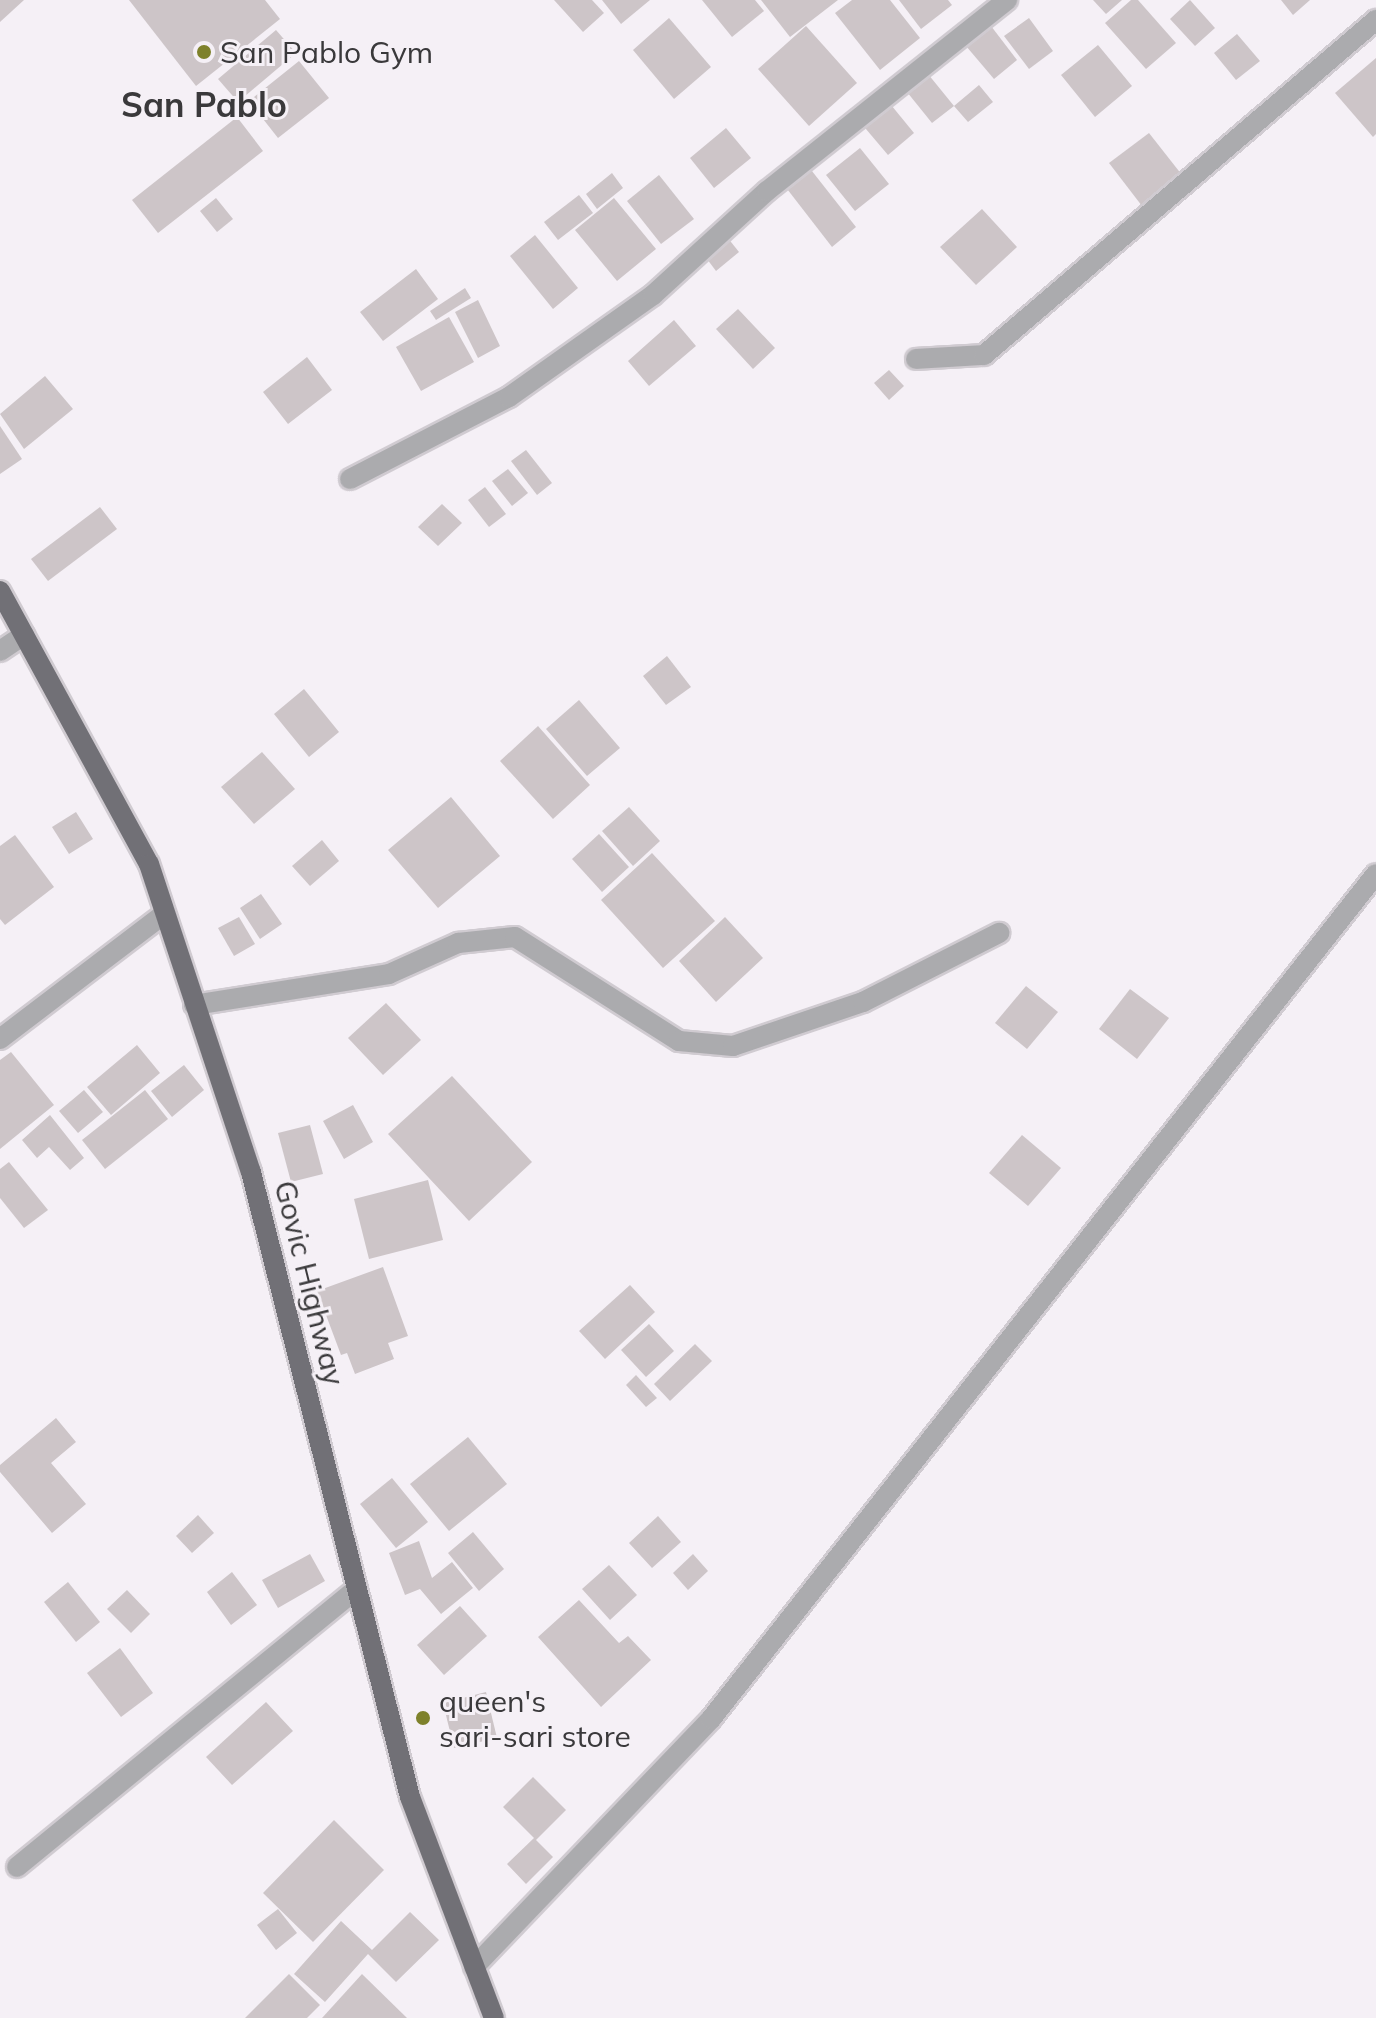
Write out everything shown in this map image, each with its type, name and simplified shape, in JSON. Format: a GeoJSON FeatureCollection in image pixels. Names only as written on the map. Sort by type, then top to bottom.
{"type":"FeatureCollection","features":[{"type":"Feature","properties":{"kind":"main road","name":"Govic Highway"},"geometry":{"type":"LineString","coordinates":[[0,591],[149,864],[251,1172],[410,1797],[494,2018]]}},
{"type":"Feature","properties":{"kind":"street"},"geometry":{"type":"LineString","coordinates":[[350,479],[509,397],[653,295],[767,191],[1007,0]]}},
{"type":"Feature","properties":{"kind":"street"},"geometry":{"type":"LineString","coordinates":[[916,359],[984,355],[1376,20]]}},
{"type":"Feature","properties":{"kind":"street"},"geometry":{"type":"LineString","coordinates":[[0,651],[24,635]]}},
{"type":"Feature","properties":{"kind":"street"},"geometry":{"type":"LineString","coordinates":[[474,1967],[711,1719],[1376,874]]}},
{"type":"Feature","properties":{"kind":"street"},"geometry":{"type":"LineString","coordinates":[[0,1039],[164,914]]}},
{"type":"Feature","properties":{"kind":"street"},"geometry":{"type":"LineString","coordinates":[[194,1005],[389,974],[458,943],[515,937],[679,1041],[733,1046],[863,1002],[999,933]]}},
{"type":"Feature","properties":{"kind":"street"},"geometry":{"type":"LineString","coordinates":[[17,1867],[357,1589]]}},
{"type":"Feature","properties":{"kind":"building"},"geometry":{"type":"Polygon","coordinates":[[[0,0],[24,0],[0,22],[0,0]]]}},
{"type":"Feature","properties":{"kind":"building","name":"San Pablo Gym"},"geometry":{"type":"Polygon","coordinates":[[[129,0],[265,0],[280,19],[196,86],[129,0]]]}},
{"type":"Feature","properties":{"kind":"building"},"geometry":{"type":"Polygon","coordinates":[[[554,0],[592,0],[604,13],[583,32],[554,0]]]}},
{"type":"Feature","properties":{"kind":"building"},"geometry":{"type":"Polygon","coordinates":[[[602,0],[650,0],[621,24],[602,0]]]}},
{"type":"Feature","properties":{"kind":"building"},"geometry":{"type":"Polygon","coordinates":[[[702,0],[755,0],[764,11],[732,37],[702,0]]]}},
{"type":"Feature","properties":{"kind":"building"},"geometry":{"type":"Polygon","coordinates":[[[761,0],[838,0],[790,37],[761,0]]]}},
{"type":"Feature","properties":{"kind":"building"},"geometry":{"type":"Polygon","coordinates":[[[852,0],[890,0],[920,38],[880,70],[835,13],[852,0]]]}},
{"type":"Feature","properties":{"kind":"building"},"geometry":{"type":"Polygon","coordinates":[[[899,0],[948,0],[952,5],[921,29],[899,0]]]}},
{"type":"Feature","properties":{"kind":"building"},"geometry":{"type":"Polygon","coordinates":[[[1093,0],[1122,0],[1106,14],[1093,0]]]}},
{"type":"Feature","properties":{"kind":"building"},"geometry":{"type":"Polygon","coordinates":[[[1131,0],[1138,0],[1176,43],[1146,69],[1105,23],[1131,0]]]}},
{"type":"Feature","properties":{"kind":"building"},"geometry":{"type":"Polygon","coordinates":[[[1190,0],[1215,28],[1195,46],[1170,19],[1190,0]]]}},
{"type":"Feature","properties":{"kind":"building"},"geometry":{"type":"Polygon","coordinates":[[[1281,0],[1310,0],[1293,15],[1281,0]]]}},
{"type":"Feature","properties":{"kind":"building"},"geometry":{"type":"Polygon","coordinates":[[[669,18],[711,67],[674,99],[633,50],[669,18]]]}},
{"type":"Feature","properties":{"kind":"building"},"geometry":{"type":"Polygon","coordinates":[[[1029,18],[1053,51],[1029,69],[1004,36],[1029,18]]]}},
{"type":"Feature","properties":{"kind":"building"},"geometry":{"type":"Polygon","coordinates":[[[806,26],[857,83],[809,126],[758,69],[806,26]]]}},
{"type":"Feature","properties":{"kind":"building"},"geometry":{"type":"Polygon","coordinates":[[[991,26],[1017,60],[994,79],[966,46],[991,26]]]}},
{"type":"Feature","properties":{"kind":"building"},"geometry":{"type":"Polygon","coordinates":[[[276,30],[296,53],[238,102],[218,79],[276,30]]]}},
{"type":"Feature","properties":{"kind":"building"},"geometry":{"type":"Polygon","coordinates":[[[1237,34],[1260,61],[1236,80],[1214,53],[1237,34]]]}},
{"type":"Feature","properties":{"kind":"building"},"geometry":{"type":"Polygon","coordinates":[[[1098,45],[1132,86],[1095,117],[1061,75],[1098,45]]]}},
{"type":"Feature","properties":{"kind":"building"},"geometry":{"type":"Polygon","coordinates":[[[1376,58],[1376,134],[1373,137],[1335,93],[1376,58]]]}},
{"type":"Feature","properties":{"kind":"building"},"geometry":{"type":"Polygon","coordinates":[[[299,61],[329,98],[278,138],[249,101],[299,61]]]}},
{"type":"Feature","properties":{"kind":"building"},"geometry":{"type":"Polygon","coordinates":[[[928,74],[954,106],[932,123],[907,92],[928,74]]]}},
{"type":"Feature","properties":{"kind":"building"},"geometry":{"type":"Polygon","coordinates":[[[979,85],[993,102],[968,122],[954,106],[979,85]]]}},
{"type":"Feature","properties":{"kind":"building"},"geometry":{"type":"Polygon","coordinates":[[[887,100],[914,133],[888,155],[860,122],[887,100]]]}},
{"type":"Feature","properties":{"kind":"building"},"geometry":{"type":"Polygon","coordinates":[[[237,117],[263,151],[158,233],[132,200],[237,117]]]}},
{"type":"Feature","properties":{"kind":"building"},"geometry":{"type":"Polygon","coordinates":[[[726,128],[751,158],[714,188],[690,158],[726,128]]]}},
{"type":"Feature","properties":{"kind":"building"},"geometry":{"type":"Polygon","coordinates":[[[1149,133],[1182,175],[1142,206],[1109,163],[1149,133]]]}},
{"type":"Feature","properties":{"kind":"building"},"geometry":{"type":"Polygon","coordinates":[[[860,148],[889,184],[855,211],[826,175],[860,148]]]}},
{"type":"Feature","properties":{"kind":"building"},"geometry":{"type":"Polygon","coordinates":[[[808,166],[856,227],[832,247],[784,185],[808,166]]]}},
{"type":"Feature","properties":{"kind":"building"},"geometry":{"type":"Polygon","coordinates":[[[612,173],[623,188],[597,209],[586,194],[612,173]]]}},
{"type":"Feature","properties":{"kind":"building"},"geometry":{"type":"Polygon","coordinates":[[[659,175],[694,219],[661,244],[627,201],[659,175]]]}},
{"type":"Feature","properties":{"kind":"building"},"geometry":{"type":"Polygon","coordinates":[[[579,195],[593,213],[558,240],[544,222],[579,195]]]}},
{"type":"Feature","properties":{"kind":"building"},"geometry":{"type":"Polygon","coordinates":[[[216,198],[233,219],[217,232],[200,211],[216,198]]]}},
{"type":"Feature","properties":{"kind":"building"},"geometry":{"type":"Polygon","coordinates":[[[614,198],[656,249],[617,281],[575,230],[614,198]]]}},
{"type":"Feature","properties":{"kind":"building"},"geometry":{"type":"Polygon","coordinates":[[[982,209],[1017,247],[976,285],[940,247],[982,209]]]}},
{"type":"Feature","properties":{"kind":"building"},"geometry":{"type":"Polygon","coordinates":[[[535,235],[578,288],[553,309],[510,256],[535,235]]]}},
{"type":"Feature","properties":{"kind":"building"},"geometry":{"type":"Polygon","coordinates":[[[727,237],[739,252],[716,271],[704,255],[727,237]]]}},
{"type":"Feature","properties":{"kind":"building"},"geometry":{"type":"Polygon","coordinates":[[[416,269],[438,299],[383,341],[360,312],[416,269]]]}},
{"type":"Feature","properties":{"kind":"building"},"geometry":{"type":"Polygon","coordinates":[[[465,288],[471,298],[436,320],[430,311],[465,288]]]}},
{"type":"Feature","properties":{"kind":"building"},"geometry":{"type":"Polygon","coordinates":[[[478,300],[500,346],[478,358],[455,312],[478,300]]]}},
{"type":"Feature","properties":{"kind":"building"},"geometry":{"type":"Polygon","coordinates":[[[738,309],[775,348],[753,369],[716,329],[738,309]]]}},
{"type":"Feature","properties":{"kind":"building"},"geometry":{"type":"Polygon","coordinates":[[[449,317],[474,362],[421,391],[396,347],[449,317]]]}},
{"type":"Feature","properties":{"kind":"building"},"geometry":{"type":"Polygon","coordinates":[[[674,320],[696,346],[649,386],[628,361],[674,320]]]}},
{"type":"Feature","properties":{"kind":"building"},"geometry":{"type":"Polygon","coordinates":[[[307,357],[332,390],[288,424],[263,392],[307,357]]]}},
{"type":"Feature","properties":{"kind":"building"},"geometry":{"type":"Polygon","coordinates":[[[889,370],[904,386],[889,400],[874,383],[889,370]]]}},
{"type":"Feature","properties":{"kind":"building"},"geometry":{"type":"Polygon","coordinates":[[[45,376],[73,409],[24,449],[0,414],[45,376]]]}},
{"type":"Feature","properties":{"kind":"building"},"geometry":{"type":"Polygon","coordinates":[[[0,426],[22,459],[0,474],[0,426]]]}},
{"type":"Feature","properties":{"kind":"building"},"geometry":{"type":"Polygon","coordinates":[[[526,450],[552,483],[537,495],[511,461],[526,450]]]}},
{"type":"Feature","properties":{"kind":"building"},"geometry":{"type":"Polygon","coordinates":[[[508,469],[528,493],[512,506],[492,481],[508,469]]]}},
{"type":"Feature","properties":{"kind":"building"},"geometry":{"type":"Polygon","coordinates":[[[485,487],[506,514],[489,527],[468,500],[485,487]]]}},
{"type":"Feature","properties":{"kind":"building"},"geometry":{"type":"Polygon","coordinates":[[[442,504],[462,523],[438,546],[418,527],[442,504]]]}},
{"type":"Feature","properties":{"kind":"building"},"geometry":{"type":"Polygon","coordinates":[[[100,507],[117,529],[48,581],[31,559],[100,507]]]}},
{"type":"Feature","properties":{"kind":"building"},"geometry":{"type":"Polygon","coordinates":[[[667,656],[691,687],[666,705],[643,676],[667,656]]]}},
{"type":"Feature","properties":{"kind":"building"},"geometry":{"type":"Polygon","coordinates":[[[304,689],[339,732],[309,757],[274,714],[304,689]]]}},
{"type":"Feature","properties":{"kind":"building"},"geometry":{"type":"Polygon","coordinates":[[[579,700],[620,748],[587,776],[546,729],[579,700]]]}},
{"type":"Feature","properties":{"kind":"building"},"geometry":{"type":"Polygon","coordinates":[[[538,726],[590,785],[553,819],[500,761],[538,726]]]}},
{"type":"Feature","properties":{"kind":"building"},"geometry":{"type":"Polygon","coordinates":[[[262,752],[295,789],[254,824],[221,787],[262,752]]]}},
{"type":"Feature","properties":{"kind":"building"},"geometry":{"type":"Polygon","coordinates":[[[451,797],[500,856],[438,908],[388,850],[451,797]]]}},
{"type":"Feature","properties":{"kind":"building"},"geometry":{"type":"Polygon","coordinates":[[[629,807],[660,841],[633,866],[602,831],[629,807]]]}},
{"type":"Feature","properties":{"kind":"building"},"geometry":{"type":"Polygon","coordinates":[[[76,812],[93,839],[69,854],[52,827],[76,812]]]}},
{"type":"Feature","properties":{"kind":"building"},"geometry":{"type":"Polygon","coordinates":[[[599,834],[629,867],[602,892],[572,859],[599,834]]]}},
{"type":"Feature","properties":{"kind":"building"},"geometry":{"type":"Polygon","coordinates":[[[15,835],[54,887],[5,925],[0,919],[0,846],[15,835]]]}},
{"type":"Feature","properties":{"kind":"building"},"geometry":{"type":"Polygon","coordinates":[[[322,840],[339,861],[310,886],[292,866],[322,840]]]}},
{"type":"Feature","properties":{"kind":"building"},"geometry":{"type":"Polygon","coordinates":[[[652,853],[715,921],[663,968],[601,900],[652,853]]]}},
{"type":"Feature","properties":{"kind":"building"},"geometry":{"type":"Polygon","coordinates":[[[261,894],[282,924],[260,939],[240,908],[261,894]]]}},
{"type":"Feature","properties":{"kind":"building"},"geometry":{"type":"Polygon","coordinates":[[[239,917],[255,944],[234,956],[218,928],[239,917]]]}},
{"type":"Feature","properties":{"kind":"building"},"geometry":{"type":"Polygon","coordinates":[[[725,917],[763,958],[716,1002],[679,961],[725,917]]]}},
{"type":"Feature","properties":{"kind":"building"},"geometry":{"type":"Polygon","coordinates":[[[1026,986],[1058,1012],[1027,1049],[995,1023],[1026,986]]]}},
{"type":"Feature","properties":{"kind":"building"},"geometry":{"type":"Polygon","coordinates":[[[1130,989],[1169,1018],[1137,1059],[1099,1029],[1130,989]]]}},
{"type":"Feature","properties":{"kind":"building"},"geometry":{"type":"Polygon","coordinates":[[[386,1003],[421,1040],[383,1075],[348,1038],[386,1003]]]}},
{"type":"Feature","properties":{"kind":"building"},"geometry":{"type":"Polygon","coordinates":[[[137,1045],[160,1073],[111,1115],[87,1087],[137,1045]]]}},
{"type":"Feature","properties":{"kind":"building"},"geometry":{"type":"Polygon","coordinates":[[[11,1052],[54,1105],[0,1149],[0,1060],[11,1052]]]}},
{"type":"Feature","properties":{"kind":"building"},"geometry":{"type":"Polygon","coordinates":[[[184,1065],[204,1090],[172,1117],[151,1091],[184,1065]]]}},
{"type":"Feature","properties":{"kind":"building"},"geometry":{"type":"Polygon","coordinates":[[[452,1076],[532,1162],[469,1221],[388,1134],[452,1076]]]}},
{"type":"Feature","properties":{"kind":"building"},"geometry":{"type":"Polygon","coordinates":[[[84,1090],[103,1112],[78,1133],[59,1111],[84,1090]]]}},
{"type":"Feature","properties":{"kind":"building"},"geometry":{"type":"Polygon","coordinates":[[[145,1090],[168,1119],[105,1169],[82,1140],[145,1090]]]}},
{"type":"Feature","properties":{"kind":"building"},"geometry":{"type":"Polygon","coordinates":[[[353,1105],[373,1142],[344,1159],[323,1121],[353,1105]]]}},
{"type":"Feature","properties":{"kind":"building"},"geometry":{"type":"Polygon","coordinates":[[[50,1115],[84,1158],[70,1170],[49,1147],[37,1158],[22,1140],[50,1115]]]}},
{"type":"Feature","properties":{"kind":"building"},"geometry":{"type":"Polygon","coordinates":[[[310,1125],[323,1174],[291,1182],[278,1133],[310,1125]]]}},
{"type":"Feature","properties":{"kind":"building"},"geometry":{"type":"Polygon","coordinates":[[[1022,1135],[1061,1168],[1028,1206],[989,1173],[1022,1135]]]}},
{"type":"Feature","properties":{"kind":"building"},"geometry":{"type":"Polygon","coordinates":[[[9,1162],[48,1210],[24,1228],[0,1198],[0,1169],[9,1162]]]}},
{"type":"Feature","properties":{"kind":"building"},"geometry":{"type":"Polygon","coordinates":[[[428,1180],[443,1240],[369,1259],[354,1199],[428,1180]]]}},
{"type":"Feature","properties":{"kind":"building"},"geometry":{"type":"Polygon","coordinates":[[[383,1267],[408,1336],[388,1343],[394,1359],[355,1374],[347,1353],[341,1355],[317,1291],[383,1267]]]}},
{"type":"Feature","properties":{"kind":"building"},"geometry":{"type":"Polygon","coordinates":[[[630,1285],[655,1312],[605,1359],[579,1331],[630,1285]]]}},
{"type":"Feature","properties":{"kind":"building"},"geometry":{"type":"Polygon","coordinates":[[[649,1324],[674,1351],[646,1377],[621,1350],[649,1324]]]}},
{"type":"Feature","properties":{"kind":"building"},"geometry":{"type":"Polygon","coordinates":[[[695,1344],[712,1361],[670,1401],[654,1384],[695,1344]]]}},
{"type":"Feature","properties":{"kind":"building"},"geometry":{"type":"Polygon","coordinates":[[[636,1375],[657,1398],[646,1407],[626,1385],[636,1375]]]}},
{"type":"Feature","properties":{"kind":"building"},"geometry":{"type":"Polygon","coordinates":[[[56,1418],[76,1442],[51,1463],[86,1504],[52,1533],[0,1472],[0,1465],[56,1418]]]}},
{"type":"Feature","properties":{"kind":"building"},"geometry":{"type":"Polygon","coordinates":[[[468,1437],[507,1484],[449,1531],[410,1484],[468,1437]]]}},
{"type":"Feature","properties":{"kind":"building"},"geometry":{"type":"Polygon","coordinates":[[[392,1478],[428,1522],[396,1548],[360,1504],[392,1478]]]}},
{"type":"Feature","properties":{"kind":"building"},"geometry":{"type":"Polygon","coordinates":[[[198,1515],[214,1533],[192,1553],[176,1536],[198,1515]]]}},
{"type":"Feature","properties":{"kind":"building"},"geometry":{"type":"Polygon","coordinates":[[[658,1516],[681,1542],[652,1568],[629,1543],[658,1516]]]}},
{"type":"Feature","properties":{"kind":"building"},"geometry":{"type":"Polygon","coordinates":[[[473,1532],[504,1569],[479,1591],[448,1553],[473,1532]]]}},
{"type":"Feature","properties":{"kind":"building"},"geometry":{"type":"Polygon","coordinates":[[[419,1541],[432,1578],[452,1562],[473,1588],[441,1614],[420,1589],[405,1595],[389,1553],[419,1541]]]}},
{"type":"Feature","properties":{"kind":"building"},"geometry":{"type":"Polygon","coordinates":[[[310,1554],[325,1581],[278,1608],[262,1580],[310,1554]]]}},
{"type":"Feature","properties":{"kind":"building"},"geometry":{"type":"Polygon","coordinates":[[[693,1554],[708,1571],[688,1590],[673,1573],[693,1554]]]}},
{"type":"Feature","properties":{"kind":"building"},"geometry":{"type":"Polygon","coordinates":[[[609,1565],[637,1595],[610,1620],[582,1589],[609,1565]]]}},
{"type":"Feature","properties":{"kind":"building"},"geometry":{"type":"Polygon","coordinates":[[[232,1572],[257,1605],[231,1625],[207,1592],[232,1572]]]}},
{"type":"Feature","properties":{"kind":"building"},"geometry":{"type":"Polygon","coordinates":[[[68,1582],[100,1622],[76,1642],[44,1602],[68,1582]]]}},
{"type":"Feature","properties":{"kind":"building"},"geometry":{"type":"Polygon","coordinates":[[[127,1590],[150,1614],[131,1633],[107,1609],[127,1590]]]}},
{"type":"Feature","properties":{"kind":"building"},"geometry":{"type":"Polygon","coordinates":[[[579,1600],[619,1643],[628,1636],[651,1660],[601,1707],[538,1637],[579,1600]]]}},
{"type":"Feature","properties":{"kind":"building"},"geometry":{"type":"Polygon","coordinates":[[[460,1606],[487,1636],[444,1675],[417,1645],[460,1606]]]}},
{"type":"Feature","properties":{"kind":"building"},"geometry":{"type":"Polygon","coordinates":[[[120,1648],[153,1693],[121,1717],[87,1673],[120,1648]]]}},
{"type":"Feature","properties":{"kind":"building"},"geometry":{"type":"Polygon","coordinates":[[[486,1692],[497,1738],[454,1748],[443,1703],[486,1692]]]}},
{"type":"Feature","properties":{"kind":"building"},"geometry":{"type":"Polygon","coordinates":[[[266,1702],[293,1731],[232,1785],[206,1757],[266,1702]]]}},
{"type":"Feature","properties":{"kind":"building"},"geometry":{"type":"Polygon","coordinates":[[[533,1777],[566,1810],[536,1840],[553,1857],[526,1884],[507,1864],[534,1838],[503,1807],[533,1777]]]}},
{"type":"Feature","properties":{"kind":"building"},"geometry":{"type":"Polygon","coordinates":[[[334,1820],[384,1870],[313,1942],[263,1893],[334,1820]]]}},
{"type":"Feature","properties":{"kind":"building"},"geometry":{"type":"Polygon","coordinates":[[[278,1909],[297,1933],[276,1950],[257,1925],[278,1909]]]}},
{"type":"Feature","properties":{"kind":"building"},"geometry":{"type":"Polygon","coordinates":[[[410,1912],[439,1940],[396,1982],[368,1954],[325,2002],[294,1974],[341,1921],[372,1950],[410,1912]]]}},
{"type":"Feature","properties":{"kind":"building"},"geometry":{"type":"Polygon","coordinates":[[[289,1974],[320,2005],[307,2018],[245,2018],[289,1974]]]}},
{"type":"Feature","properties":{"kind":"building"},"geometry":{"type":"Polygon","coordinates":[[[362,1974],[407,2018],[322,2018],[362,1974]]]}},
{"type":"Feature","properties":{"kind":"place","name":"San Pablo Gym"},"geometry":{"type":"Point","coordinates":[204,52]}},
{"type":"Feature","properties":{"kind":"place","name":"queen's sari-sari store"},"geometry":{"type":"Point","coordinates":[423,1718]}},
{"type":"Feature","properties":{"kind":"district","name":"San Pablo"},"geometry":{"type":"Point","coordinates":[204,105]}}]}
